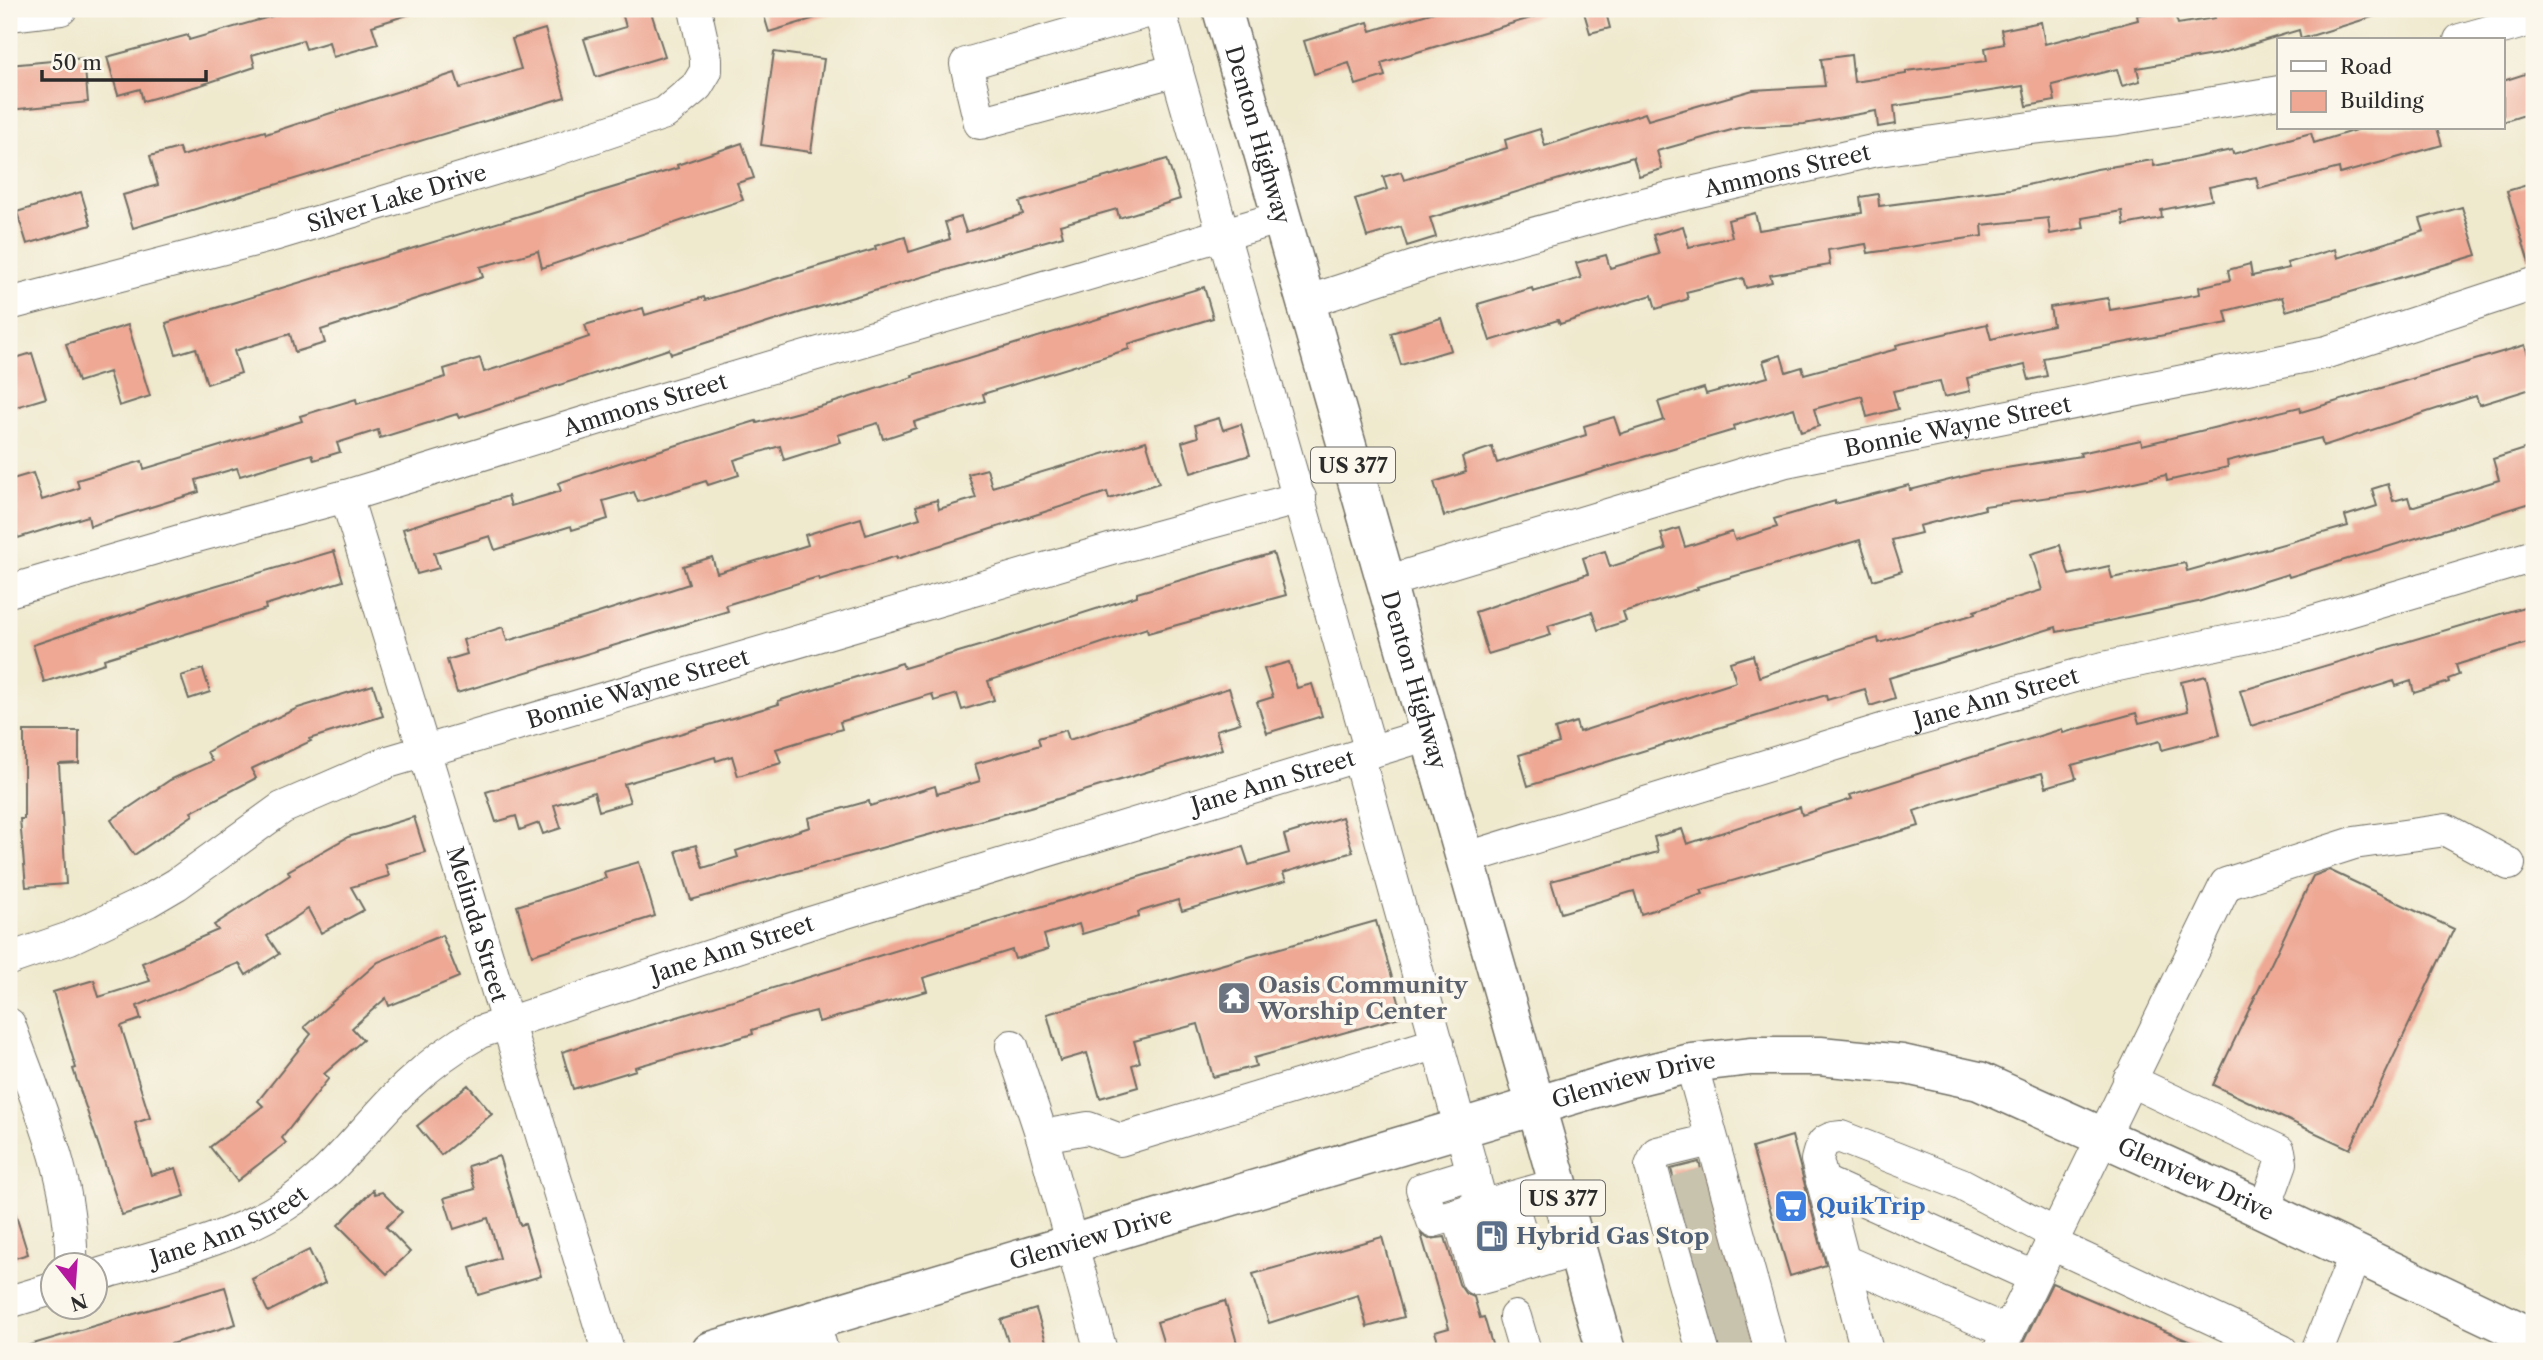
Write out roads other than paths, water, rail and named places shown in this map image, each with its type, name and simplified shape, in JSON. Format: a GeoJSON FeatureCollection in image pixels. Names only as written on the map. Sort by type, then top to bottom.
{"type":"FeatureCollection","features":[{"type":"Feature","properties":{"kind":"main road","name":"Denton Highway"},"geometry":{"type":"LineString","coordinates":[[1229,10],[1282,217],[1606,1351]]}},
{"type":"Feature","properties":{"kind":"main road","name":"Glenview Drive"},"geometry":{"type":"LineString","coordinates":[[711,1351],[818,1336],[1069,1244],[1537,1105],[1691,1063],[1751,1056],[1820,1056],[1902,1064],[1979,1082],[2356,1252],[2534,1338]]}},
{"type":"Feature","properties":{"kind":"street"},"geometry":{"type":"LineString","coordinates":[[9,15],[61,9]]}},
{"type":"Feature","properties":{"kind":"street","name":"Silver Lake Drive"},"geometry":{"type":"LineString","coordinates":[[9,304],[277,234],[537,156],[665,113],[697,86],[706,71],[695,9]]}},
{"type":"Feature","properties":{"kind":"street"},"geometry":{"type":"LineString","coordinates":[[1177,70],[980,123],[966,64],[1158,9],[1177,70],[1222,234],[1300,498],[1438,1043],[1474,1173],[1495,1232]]}},
{"type":"Feature","properties":{"kind":"street"},"geometry":{"type":"LineString","coordinates":[[2467,38],[2534,19]]}},
{"type":"Feature","properties":{"kind":"street","name":"Ammons Street"},"geometry":{"type":"LineString","coordinates":[[1306,302],[1426,262],[1626,209],[1872,151],[2030,128],[2117,119],[2277,92]]}},
{"type":"Feature","properties":{"kind":"street","name":"Ammons Street"},"geometry":{"type":"LineString","coordinates":[[9,591],[346,496],[629,409],[1282,217]]}},
{"type":"Feature","properties":{"kind":"street","name":"Bonnie Wayne Street"},"geometry":{"type":"LineString","coordinates":[[1386,582],[1786,461],[2327,352],[2534,284]]}},
{"type":"Feature","properties":{"kind":"street","name":"Melinda Street"},"geometry":{"type":"LineString","coordinates":[[346,496],[426,751],[505,1024],[608,1351]]}},
{"type":"Feature","properties":{"kind":"street","name":"Bonnie Wayne Street"},"geometry":{"type":"LineString","coordinates":[[9,959],[70,938],[168,890],[282,808],[388,762],[1116,548],[1300,498]]}},
{"type":"Feature","properties":{"kind":"street","name":"Jane Ann Street"},"geometry":{"type":"LineString","coordinates":[[1464,859],[1885,729],[2099,669],[2295,627],[2534,556]]}},
{"type":"Feature","properties":{"kind":"street","name":"Jane Ann Street"},"geometry":{"type":"LineString","coordinates":[[108,1272],[209,1240],[285,1205],[356,1144],[406,1087],[451,1048],[480,1032],[807,924],[1429,734]]}},
{"type":"Feature","properties":{"kind":"street"},"geometry":{"type":"LineString","coordinates":[[1844,1261],[2003,1341],[2226,884],[2354,843],[2446,830],[2509,864]]}},
{"type":"Feature","properties":{"kind":"street"},"geometry":{"type":"LineString","coordinates":[[9,1024],[65,1183],[72,1229],[71,1252]]}},
{"type":"Feature","properties":{"kind":"street"},"geometry":{"type":"LineString","coordinates":[[1042,1136],[1088,1128],[1119,1140],[1438,1043]]}},
{"type":"Feature","properties":{"kind":"street"},"geometry":{"type":"LineString","coordinates":[[1012,1046],[1042,1136],[1069,1244],[1101,1351]]}},
{"type":"Feature","properties":{"kind":"street"},"geometry":{"type":"LineString","coordinates":[[1691,1063],[1738,1261]]}},
{"type":"Feature","properties":{"kind":"street"},"geometry":{"type":"LineString","coordinates":[[2129,1080],[2279,1152],[2281,1163],[2264,1210]]}},
{"type":"Feature","properties":{"kind":"street"},"geometry":{"type":"LineString","coordinates":[[1867,1351],[1817,1160],[1821,1144],[1828,1138],[1841,1137],[1961,1184],[2053,1238],[2282,1351]]}},
{"type":"Feature","properties":{"kind":"street"},"geometry":{"type":"LineString","coordinates":[[1689,1273],[1651,1166],[1657,1153],[1711,1140]]}},
{"type":"Feature","properties":{"kind":"street"},"geometry":{"type":"LineString","coordinates":[[1474,1173],[1422,1189],[1433,1221],[1577,1250]]}},
{"type":"Feature","properties":{"kind":"street"},"geometry":{"type":"LineString","coordinates":[[1822,1181],[2034,1277]]}},
{"type":"Feature","properties":{"kind":"street"},"geometry":{"type":"LineString","coordinates":[[1495,1232],[1559,1184]]}},
{"type":"Feature","properties":{"kind":"street"},"geometry":{"type":"LineString","coordinates":[[2318,1351],[2356,1252]]}},
{"type":"Feature","properties":{"kind":"street"},"geometry":{"type":"LineString","coordinates":[[9,1302],[38,1293]]}},
{"type":"Feature","properties":{"kind":"street"},"geometry":{"type":"LineString","coordinates":[[1515,1317],[1525,1351]]}},
{"type":"Feature","properties":{"kind":"tunnel"},"geometry":{"type":"LineString","coordinates":[[1676,1192],[1707,1183]]}},
{"type":"Feature","properties":{"kind":"tunnel"},"geometry":{"type":"LineString","coordinates":[[1683,1216],[1714,1209]]}},
{"type":"Feature","properties":{"kind":"tunnel"},"geometry":{"type":"LineString","coordinates":[[1690,1243],[1721,1234]]}},
{"type":"Feature","properties":{"kind":"tunnel"},"geometry":{"type":"LineString","coordinates":[[1696,1265],[1727,1257]]}},
{"type":"Feature","properties":{"kind":"tunnel"},"geometry":{"type":"LineString","coordinates":[[1703,1289],[1734,1281]]}},
{"type":"Feature","properties":{"kind":"tunnel"},"geometry":{"type":"LineString","coordinates":[[1709,1312],[1740,1304]]}},
{"type":"Feature","properties":{"kind":"tunnel"},"geometry":{"type":"LineString","coordinates":[[1716,1337],[1747,1329]]}},
{"type":"Feature","properties":{"kind":"place","name":"Oasis Community Worship Center"},"geometry":{"type":"Point","coordinates":[1234,998]}},
{"type":"Feature","properties":{"kind":"place","name":"QuikTrip"},"geometry":{"type":"Point","coordinates":[1791,1206]}},
{"type":"Feature","properties":{"kind":"place","name":"Hybrid Gas Stop"},"geometry":{"type":"Point","coordinates":[1492,1236]}}]}
